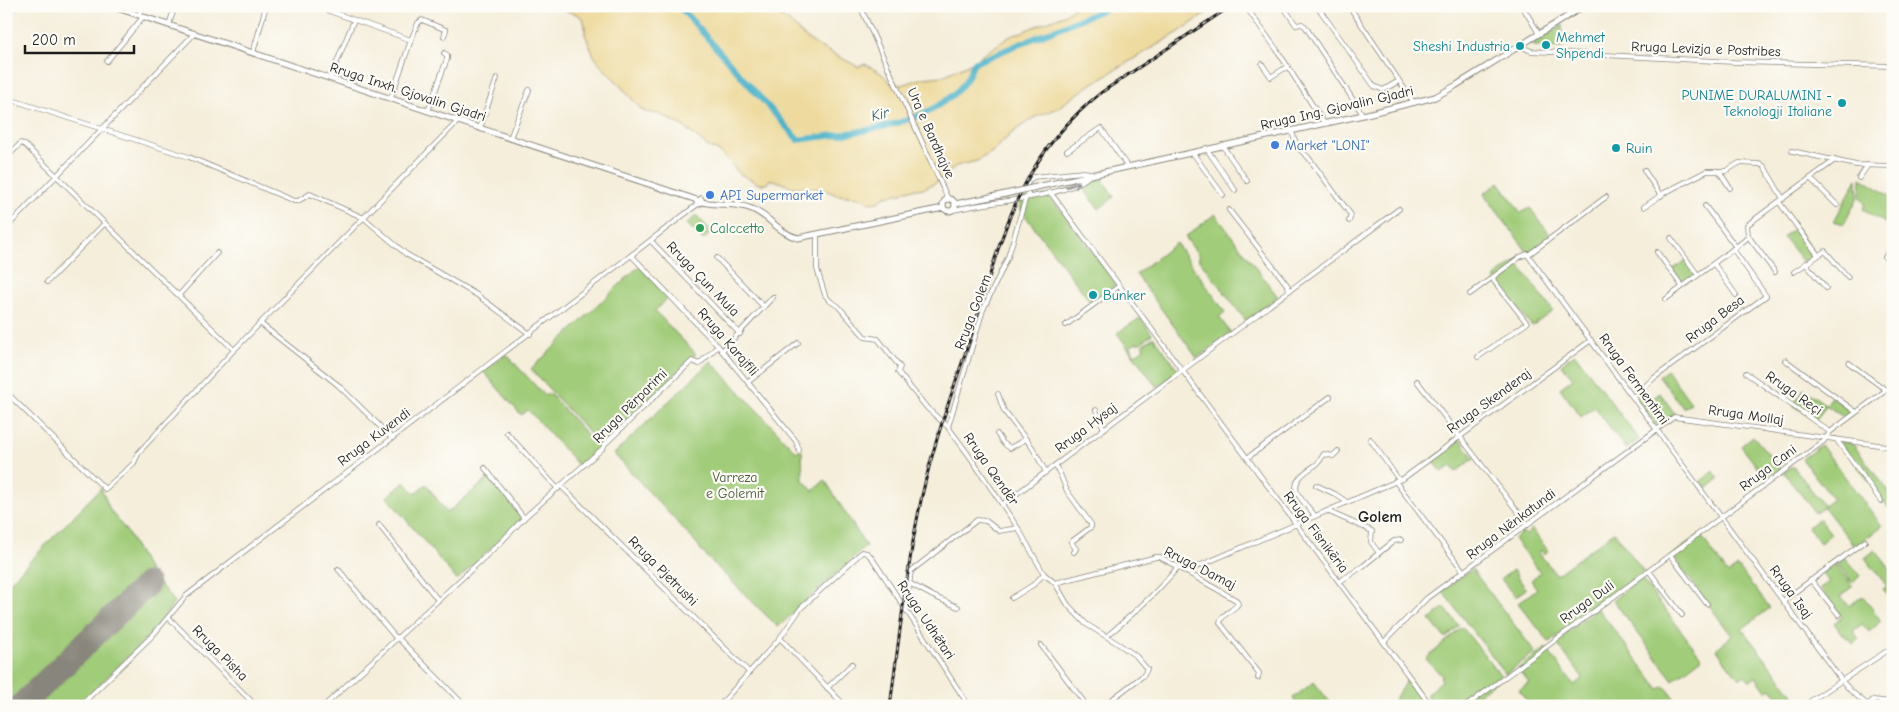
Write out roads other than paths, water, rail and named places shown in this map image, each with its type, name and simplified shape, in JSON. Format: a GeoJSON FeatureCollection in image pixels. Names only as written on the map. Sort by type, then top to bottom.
{"type":"FeatureCollection","features":[{"type":"Feature","properties":{"kind":"main road","name":"Rruga Inxh. Gjovalin Gjadri"},"geometry":{"type":"LineString","coordinates":[[111,6],[699,202],[734,204],[753,209],[793,237],[817,235]]}},
{"type":"Feature","properties":{"kind":"main road","name":"Rruga Ing. Gjovalin Gjadri"},"geometry":{"type":"LineString","coordinates":[[955,204],[1363,115],[1442,94],[1520,46],[1574,9],[1584,6]]}},
{"type":"Feature","properties":{"kind":"main road"},"geometry":{"type":"LineString","coordinates":[[817,235],[943,208],[950,211],[955,204],[952,200],[948,199],[944,201],[943,208]]}},
{"type":"Feature","properties":{"kind":"street"},"geometry":{"type":"LineString","coordinates":[[107,61],[141,16],[142,6]]}},
{"type":"Feature","properties":{"kind":"street"},"geometry":{"type":"LineString","coordinates":[[169,25],[174,6]]}},
{"type":"Feature","properties":{"kind":"street"},"geometry":{"type":"LineString","coordinates":[[253,53],[266,6]]}},
{"type":"Feature","properties":{"kind":"street"},"geometry":{"type":"LineString","coordinates":[[315,6],[411,40]]}},
{"type":"Feature","properties":{"kind":"street","name":"Ura e Bardhajve"},"geometry":{"type":"LineString","coordinates":[[860,6],[948,199]]}},
{"type":"Feature","properties":{"kind":"street"},"geometry":{"type":"LineString","coordinates":[[1283,6],[1296,26],[1302,24],[1305,26],[1363,115]]}},
{"type":"Feature","properties":{"kind":"street"},"geometry":{"type":"LineString","coordinates":[[1318,6],[1374,86],[1383,90],[1399,80]]}},
{"type":"Feature","properties":{"kind":"street"},"geometry":{"type":"LineString","coordinates":[[1349,6],[1414,102]]}},
{"type":"Feature","properties":{"kind":"street"},"geometry":{"type":"LineString","coordinates":[[1522,6],[1538,32],[1537,35]]}},
{"type":"Feature","properties":{"kind":"street"},"geometry":{"type":"LineString","coordinates":[[1246,7],[1288,66],[1324,123]]}},
{"type":"Feature","properties":{"kind":"street"},"geometry":{"type":"LineString","coordinates":[[330,79],[354,20]]}},
{"type":"Feature","properties":{"kind":"street"},"geometry":{"type":"LineString","coordinates":[[390,98],[418,22],[422,20],[446,30],[444,36]]}},
{"type":"Feature","properties":{"kind":"street"},"geometry":{"type":"LineString","coordinates":[[6,228],[194,34]]}},
{"type":"Feature","properties":{"kind":"street","name":"Rruga Levizja e Postribes"},"geometry":{"type":"LineString","coordinates":[[1520,46],[1531,52],[1642,58],[1893,66]]}},
{"type":"Feature","properties":{"kind":"street"},"geometry":{"type":"LineString","coordinates":[[428,111],[447,59],[444,53]]}},
{"type":"Feature","properties":{"kind":"street"},"geometry":{"type":"LineString","coordinates":[[1262,64],[1272,77],[1288,66]]}},
{"type":"Feature","properties":{"kind":"street"},"geometry":{"type":"LineString","coordinates":[[480,128],[497,78]]}},
{"type":"Feature","properties":{"kind":"street"},"geometry":{"type":"LineString","coordinates":[[510,138],[528,90]]}},
{"type":"Feature","properties":{"kind":"street"},"geometry":{"type":"LineString","coordinates":[[6,98],[189,157],[294,201],[298,201],[310,194],[364,218],[406,254],[477,296],[530,334]]}},
{"type":"Feature","properties":{"kind":"street"},"geometry":{"type":"LineString","coordinates":[[6,392],[105,489],[134,463],[139,452],[234,350],[458,121]]}},
{"type":"Feature","properties":{"kind":"street"},"geometry":{"type":"LineString","coordinates":[[1067,151],[1101,128],[1127,166]]}},
{"type":"Feature","properties":{"kind":"street"},"geometry":{"type":"LineString","coordinates":[[1291,130],[1300,151],[1308,157],[1351,215],[1349,221]]}},
{"type":"Feature","properties":{"kind":"street"},"geometry":{"type":"LineString","coordinates":[[6,158],[21,143],[179,294],[234,350]]}},
{"type":"Feature","properties":{"kind":"street"},"geometry":{"type":"LineString","coordinates":[[1222,145],[1247,181]]}},
{"type":"Feature","properties":{"kind":"street"},"geometry":{"type":"LineString","coordinates":[[1206,148],[1236,190]]}},
{"type":"Feature","properties":{"kind":"street"},"geometry":{"type":"LineString","coordinates":[[1792,151],[1856,165],[1893,166]]}},
{"type":"Feature","properties":{"kind":"street"},"geometry":{"type":"LineString","coordinates":[[1192,152],[1222,195]]}},
{"type":"Feature","properties":{"kind":"street"},"geometry":{"type":"LineString","coordinates":[[1775,272],[1748,236],[1748,225],[1836,160]]}},
{"type":"Feature","properties":{"kind":"street"},"geometry":{"type":"LineString","coordinates":[[1644,207],[1707,171],[1730,169],[1739,163],[1761,164],[1781,201],[1818,255]]}},
{"type":"Feature","properties":{"kind":"street"},"geometry":{"type":"LineString","coordinates":[[1859,178],[1868,165]]}},
{"type":"Feature","properties":{"kind":"street"},"geometry":{"type":"LineString","coordinates":[[1644,170],[1661,196]]}},
{"type":"Feature","properties":{"kind":"street"},"geometry":{"type":"LineString","coordinates":[[1720,171],[1730,188]]}},
{"type":"Feature","properties":{"kind":"street"},"geometry":{"type":"LineString","coordinates":[[1027,196],[1027,185],[1033,177],[1083,172],[1092,173]]}},
{"type":"Feature","properties":{"kind":"street"},"geometry":{"type":"LineString","coordinates":[[950,211],[1050,192],[1078,184],[1092,173]]}},
{"type":"Feature","properties":{"kind":"street"},"geometry":{"type":"LineString","coordinates":[[1811,179],[1837,205]]}},
{"type":"Feature","properties":{"kind":"street","name":"Rruga Fisnikëria"},"geometry":{"type":"LineString","coordinates":[[1050,192],[1431,706]]}},
{"type":"Feature","properties":{"kind":"street","name":"Rruga Golem"},"geometry":{"type":"LineString","coordinates":[[948,427],[983,310],[1008,256],[1027,196]]}},
{"type":"Feature","properties":{"kind":"street"},"geometry":{"type":"LineString","coordinates":[[1470,294],[1606,197]]}},
{"type":"Feature","properties":{"kind":"street"},"geometry":{"type":"LineString","coordinates":[[1017,199],[1017,202],[1022,207]]}},
{"type":"Feature","properties":{"kind":"street","name":"Rruga Kuvendi"},"geometry":{"type":"LineString","coordinates":[[80,706],[153,635],[186,596],[632,256],[699,202]]}},
{"type":"Feature","properties":{"kind":"street"},"geometry":{"type":"LineString","coordinates":[[1706,206],[1734,248]]}},
{"type":"Feature","properties":{"kind":"street"},"geometry":{"type":"LineString","coordinates":[[1182,371],[1400,209]]}},
{"type":"Feature","properties":{"kind":"street"},"geometry":{"type":"LineString","coordinates":[[1230,210],[1288,286],[1289,291]]}},
{"type":"Feature","properties":{"kind":"street"},"geometry":{"type":"LineString","coordinates":[[48,282],[105,224]]}},
{"type":"Feature","properties":{"kind":"street","name":"Rruga Qendër"},"geometry":{"type":"LineString","coordinates":[[817,235],[817,269],[827,299],[838,306],[865,337],[878,339],[900,367],[898,372],[910,388],[927,408],[948,427],[1003,504],[1044,574],[1055,583],[1068,605],[1079,618],[1136,656],[1147,669],[1144,674],[1103,706]]}},
{"type":"Feature","properties":{"kind":"street"},"geometry":{"type":"LineString","coordinates":[[1666,298],[1714,264],[1748,236]]}},
{"type":"Feature","properties":{"kind":"street"},"geometry":{"type":"LineString","coordinates":[[1671,238],[1698,275]]}},
{"type":"Feature","properties":{"kind":"street","name":"Rruga Çun Mula"},"geometry":{"type":"LineString","coordinates":[[651,241],[740,334]]}},
{"type":"Feature","properties":{"kind":"street"},"geometry":{"type":"LineString","coordinates":[[1893,245],[1885,257],[1893,262]]}},
{"type":"Feature","properties":{"kind":"street","name":"Rruga Besa"},"geometry":{"type":"LineString","coordinates":[[1633,397],[1654,378],[1766,296],[1734,248]]}},
{"type":"Feature","properties":{"kind":"street"},"geometry":{"type":"LineString","coordinates":[[1794,272],[1824,251],[1848,277]]}},
{"type":"Feature","properties":{"kind":"street"},"geometry":{"type":"LineString","coordinates":[[1657,252],[1682,286]]}},
{"type":"Feature","properties":{"kind":"street"},"geometry":{"type":"LineString","coordinates":[[179,294],[217,253]]}},
{"type":"Feature","properties":{"kind":"street","name":"Rruga Fermentimi"},"geometry":{"type":"LineString","coordinates":[[1528,254],[1722,517]]}},
{"type":"Feature","properties":{"kind":"street","name":"Rruga Karajfili"},"geometry":{"type":"LineString","coordinates":[[632,256],[718,346],[796,441],[799,450]]}},
{"type":"Feature","properties":{"kind":"street","name":"Rruga Çun Mula"},"geometry":{"type":"LineString","coordinates":[[717,258],[764,307]]}},
{"type":"Feature","properties":{"kind":"street"},"geometry":{"type":"LineString","coordinates":[[1714,264],[1736,295]]}},
{"type":"Feature","properties":{"kind":"street"},"geometry":{"type":"LineString","coordinates":[[1805,264],[1826,288]]}},
{"type":"Feature","properties":{"kind":"street"},"geometry":{"type":"LineString","coordinates":[[1478,357],[1527,323],[1494,281],[1493,277]]}},
{"type":"Feature","properties":{"kind":"street"},"geometry":{"type":"LineString","coordinates":[[1066,325],[1119,286]]}},
{"type":"Feature","properties":{"kind":"street","name":"Rruga Çun Mula"},"geometry":{"type":"LineString","coordinates":[[722,351],[773,297]]}},
{"type":"Feature","properties":{"kind":"street"},"geometry":{"type":"LineString","coordinates":[[261,324],[338,385],[392,438]]}},
{"type":"Feature","properties":{"kind":"street","name":"Rruga Skenderaj"},"geometry":{"type":"LineString","coordinates":[[1187,571],[1409,475],[1591,340]]}},
{"type":"Feature","properties":{"kind":"street"},"geometry":{"type":"LineString","coordinates":[[748,382],[798,343]]}},
{"type":"Feature","properties":{"kind":"street","name":"Rruga Përparimi"},"geometry":{"type":"LineString","coordinates":[[324,706],[502,541],[524,518],[603,448],[692,361],[700,364],[718,346]]}},
{"type":"Feature","properties":{"kind":"street"},"geometry":{"type":"LineString","coordinates":[[1785,360],[1856,412]]}},
{"type":"Feature","properties":{"kind":"street"},"geometry":{"type":"LineString","coordinates":[[1849,363],[1886,390]]}},
{"type":"Feature","properties":{"kind":"street","name":"Rruga Hysaj"},"geometry":{"type":"LineString","coordinates":[[1003,504],[1182,371]]}},
{"type":"Feature","properties":{"kind":"street","name":"Rruga Reçi"},"geometry":{"type":"LineString","coordinates":[[1746,373],[1830,432]]}},
{"type":"Feature","properties":{"kind":"street"},"geometry":{"type":"LineString","coordinates":[[1417,381],[1528,525]]}},
{"type":"Feature","properties":{"kind":"street"},"geometry":{"type":"LineString","coordinates":[[1827,437],[1830,432],[1893,385]]}},
{"type":"Feature","properties":{"kind":"street"},"geometry":{"type":"LineString","coordinates":[[998,394],[1003,409],[1026,439],[1046,472]]}},
{"type":"Feature","properties":{"kind":"street"},"geometry":{"type":"LineString","coordinates":[[1247,458],[1330,397]]}},
{"type":"Feature","properties":{"kind":"street"},"geometry":{"type":"LineString","coordinates":[[1096,410],[1104,429]]}},
{"type":"Feature","properties":{"kind":"street","name":"Rruga Mollaj"},"geometry":{"type":"LineString","coordinates":[[1657,429],[1678,416],[1893,447]]}},
{"type":"Feature","properties":{"kind":"street","name":"Rruga Nënkatundi"},"geometry":{"type":"LineString","coordinates":[[1384,642],[1421,603],[1657,429]]}},
{"type":"Feature","properties":{"kind":"street"},"geometry":{"type":"LineString","coordinates":[[507,433],[559,488]]}},
{"type":"Feature","properties":{"kind":"street"},"geometry":{"type":"LineString","coordinates":[[997,434],[1003,443],[1010,448],[1026,439]]}},
{"type":"Feature","properties":{"kind":"street","name":"Rruga Cani"},"geometry":{"type":"LineString","coordinates":[[1722,517],[1827,437]]}},
{"type":"Feature","properties":{"kind":"street"},"geometry":{"type":"LineString","coordinates":[[1370,439],[1397,480],[1464,572]]}},
{"type":"Feature","properties":{"kind":"street"},"geometry":{"type":"LineString","coordinates":[[1836,439],[1881,501]]}},
{"type":"Feature","properties":{"kind":"street"},"geometry":{"type":"LineString","coordinates":[[1315,516],[1298,495],[1297,483],[1304,472],[1316,465],[1324,454],[1333,456],[1338,451]]}},
{"type":"Feature","properties":{"kind":"street"},"geometry":{"type":"LineString","coordinates":[[1055,465],[1067,491],[1091,524],[1071,542],[1076,549],[1074,552]]}},
{"type":"Feature","properties":{"kind":"street"},"geometry":{"type":"LineString","coordinates":[[485,468],[524,518]]}},
{"type":"Feature","properties":{"kind":"street"},"geometry":{"type":"LineString","coordinates":[[1316,486],[1335,494],[1347,502]]}},
{"type":"Feature","properties":{"kind":"street","name":"Rruga Pjetrushi"},"geometry":{"type":"LineString","coordinates":[[559,488],[748,672]]}},
{"type":"Feature","properties":{"kind":"street"},"geometry":{"type":"LineString","coordinates":[[1327,511],[1372,531],[1371,542],[1379,553]]}},
{"type":"Feature","properties":{"kind":"street","name":"Rruga Duli"},"geometry":{"type":"LineString","coordinates":[[1466,706],[1722,517]]}},
{"type":"Feature","properties":{"kind":"street","name":"Rruga Isaj"},"geometry":{"type":"LineString","coordinates":[[1722,517],[1842,681],[1868,705]]}},
{"type":"Feature","properties":{"kind":"street"},"geometry":{"type":"LineString","coordinates":[[906,610],[911,571],[977,520],[986,521],[999,531],[1018,528]]}},
{"type":"Feature","properties":{"kind":"street"},"geometry":{"type":"LineString","coordinates":[[379,525],[438,600]]}},
{"type":"Feature","properties":{"kind":"street"},"geometry":{"type":"LineString","coordinates":[[1339,582],[1363,566],[1394,541],[1401,540]]}},
{"type":"Feature","properties":{"kind":"street"},"geometry":{"type":"LineString","coordinates":[[1784,600],[1865,540]]}},
{"type":"Feature","properties":{"kind":"street","name":"Rruga Udhëtari"},"geometry":{"type":"LineString","coordinates":[[780,638],[801,608],[861,551],[867,553],[968,706]]}},
{"type":"Feature","properties":{"kind":"street"},"geometry":{"type":"LineString","coordinates":[[1670,555],[1707,604]]}},
{"type":"Feature","properties":{"kind":"street","name":"Rruga Damaj"},"geometry":{"type":"LineString","coordinates":[[1055,583],[1156,556],[1177,568],[1187,571],[1236,600],[1238,604],[1222,618],[1220,623],[1259,673],[1258,678]]}},
{"type":"Feature","properties":{"kind":"street"},"geometry":{"type":"LineString","coordinates":[[1107,636],[1165,583],[1177,568]]}},
{"type":"Feature","properties":{"kind":"street"},"geometry":{"type":"LineString","coordinates":[[338,569],[396,638],[465,706]]}},
{"type":"Feature","properties":{"kind":"street"},"geometry":{"type":"LineString","coordinates":[[1649,571],[1682,615]]}},
{"type":"Feature","properties":{"kind":"street"},"geometry":{"type":"LineString","coordinates":[[1012,598],[1033,585],[1044,574]]}},
{"type":"Feature","properties":{"kind":"street"},"geometry":{"type":"LineString","coordinates":[[1812,580],[1839,615]]}},
{"type":"Feature","properties":{"kind":"street"},"geometry":{"type":"LineString","coordinates":[[909,582],[933,596],[958,607]]}},
{"type":"Feature","properties":{"kind":"street","name":"Rruga Pisha"},"geometry":{"type":"LineString","coordinates":[[168,617],[256,706]]}},
{"type":"Feature","properties":{"kind":"street"},"geometry":{"type":"LineString","coordinates":[[719,706],[780,638],[844,706]]}},
{"type":"Feature","properties":{"kind":"street"},"geometry":{"type":"LineString","coordinates":[[1041,645],[1087,706]]}},
{"type":"Feature","properties":{"kind":"street"},"geometry":{"type":"LineString","coordinates":[[1806,706],[1891,649],[1893,658]]}},
{"type":"Feature","properties":{"kind":"street"},"geometry":{"type":"LineString","coordinates":[[827,688],[852,664]]}},
{"type":"Feature","properties":{"kind":"street"},"geometry":{"type":"LineString","coordinates":[[1868,705],[1873,700],[1893,702]]}},
{"type":"Feature","properties":{"kind":"street"},"geometry":{"type":"LineString","coordinates":[[454,706],[459,701]]}},
{"type":"Feature","properties":{"kind":"street"},"geometry":{"type":"LineString","coordinates":[[1110,701],[1116,706]]}},
{"type":"Feature","properties":{"kind":"waterway","name":"Kir"},"geometry":{"type":"LineString","coordinates":[[679,6],[798,140],[864,131],[910,119],[931,110],[949,98],[964,83],[974,63],[1112,6]]}},
{"type":"Feature","properties":{"kind":"railway"},"geometry":{"type":"LineString","coordinates":[[890,706],[909,562],[923,491],[942,421],[994,262],[1017,200],[1032,171],[1051,144],[1074,117],[1102,92],[1231,6]]}},
{"type":"Feature","properties":{"kind":"place","name":"Mehmet Shpendi"},"geometry":{"type":"Point","coordinates":[1546,45]}},
{"type":"Feature","properties":{"kind":"place","name":"Sheshi Industria"},"geometry":{"type":"Point","coordinates":[1520,46]}},
{"type":"Feature","properties":{"kind":"place","name":"PUNIME DURALUMINI - Teknologji Italiane"},"geometry":{"type":"Point","coordinates":[1842,103]}},
{"type":"Feature","properties":{"kind":"place","name":"Market \"LONI\""},"geometry":{"type":"Point","coordinates":[1275,145]}},
{"type":"Feature","properties":{"kind":"place","name":"Ruin"},"geometry":{"type":"Point","coordinates":[1616,148]}},
{"type":"Feature","properties":{"kind":"place","name":"API Supermarket"},"geometry":{"type":"Point","coordinates":[710,195]}},
{"type":"Feature","properties":{"kind":"place","name":"Calccetto"},"geometry":{"type":"Point","coordinates":[700,228]}},
{"type":"Feature","properties":{"kind":"place","name":"Bunker"},"geometry":{"type":"Point","coordinates":[1093,295]}},
{"type":"Feature","properties":{"kind":"district","name":"Golem"},"geometry":{"type":"Point","coordinates":[1380,517]}},
{"type":"Feature","properties":{"kind":"park label","name":"Varreza e Golemit"},"geometry":{"type":"Point","coordinates":[735,486]}}]}
